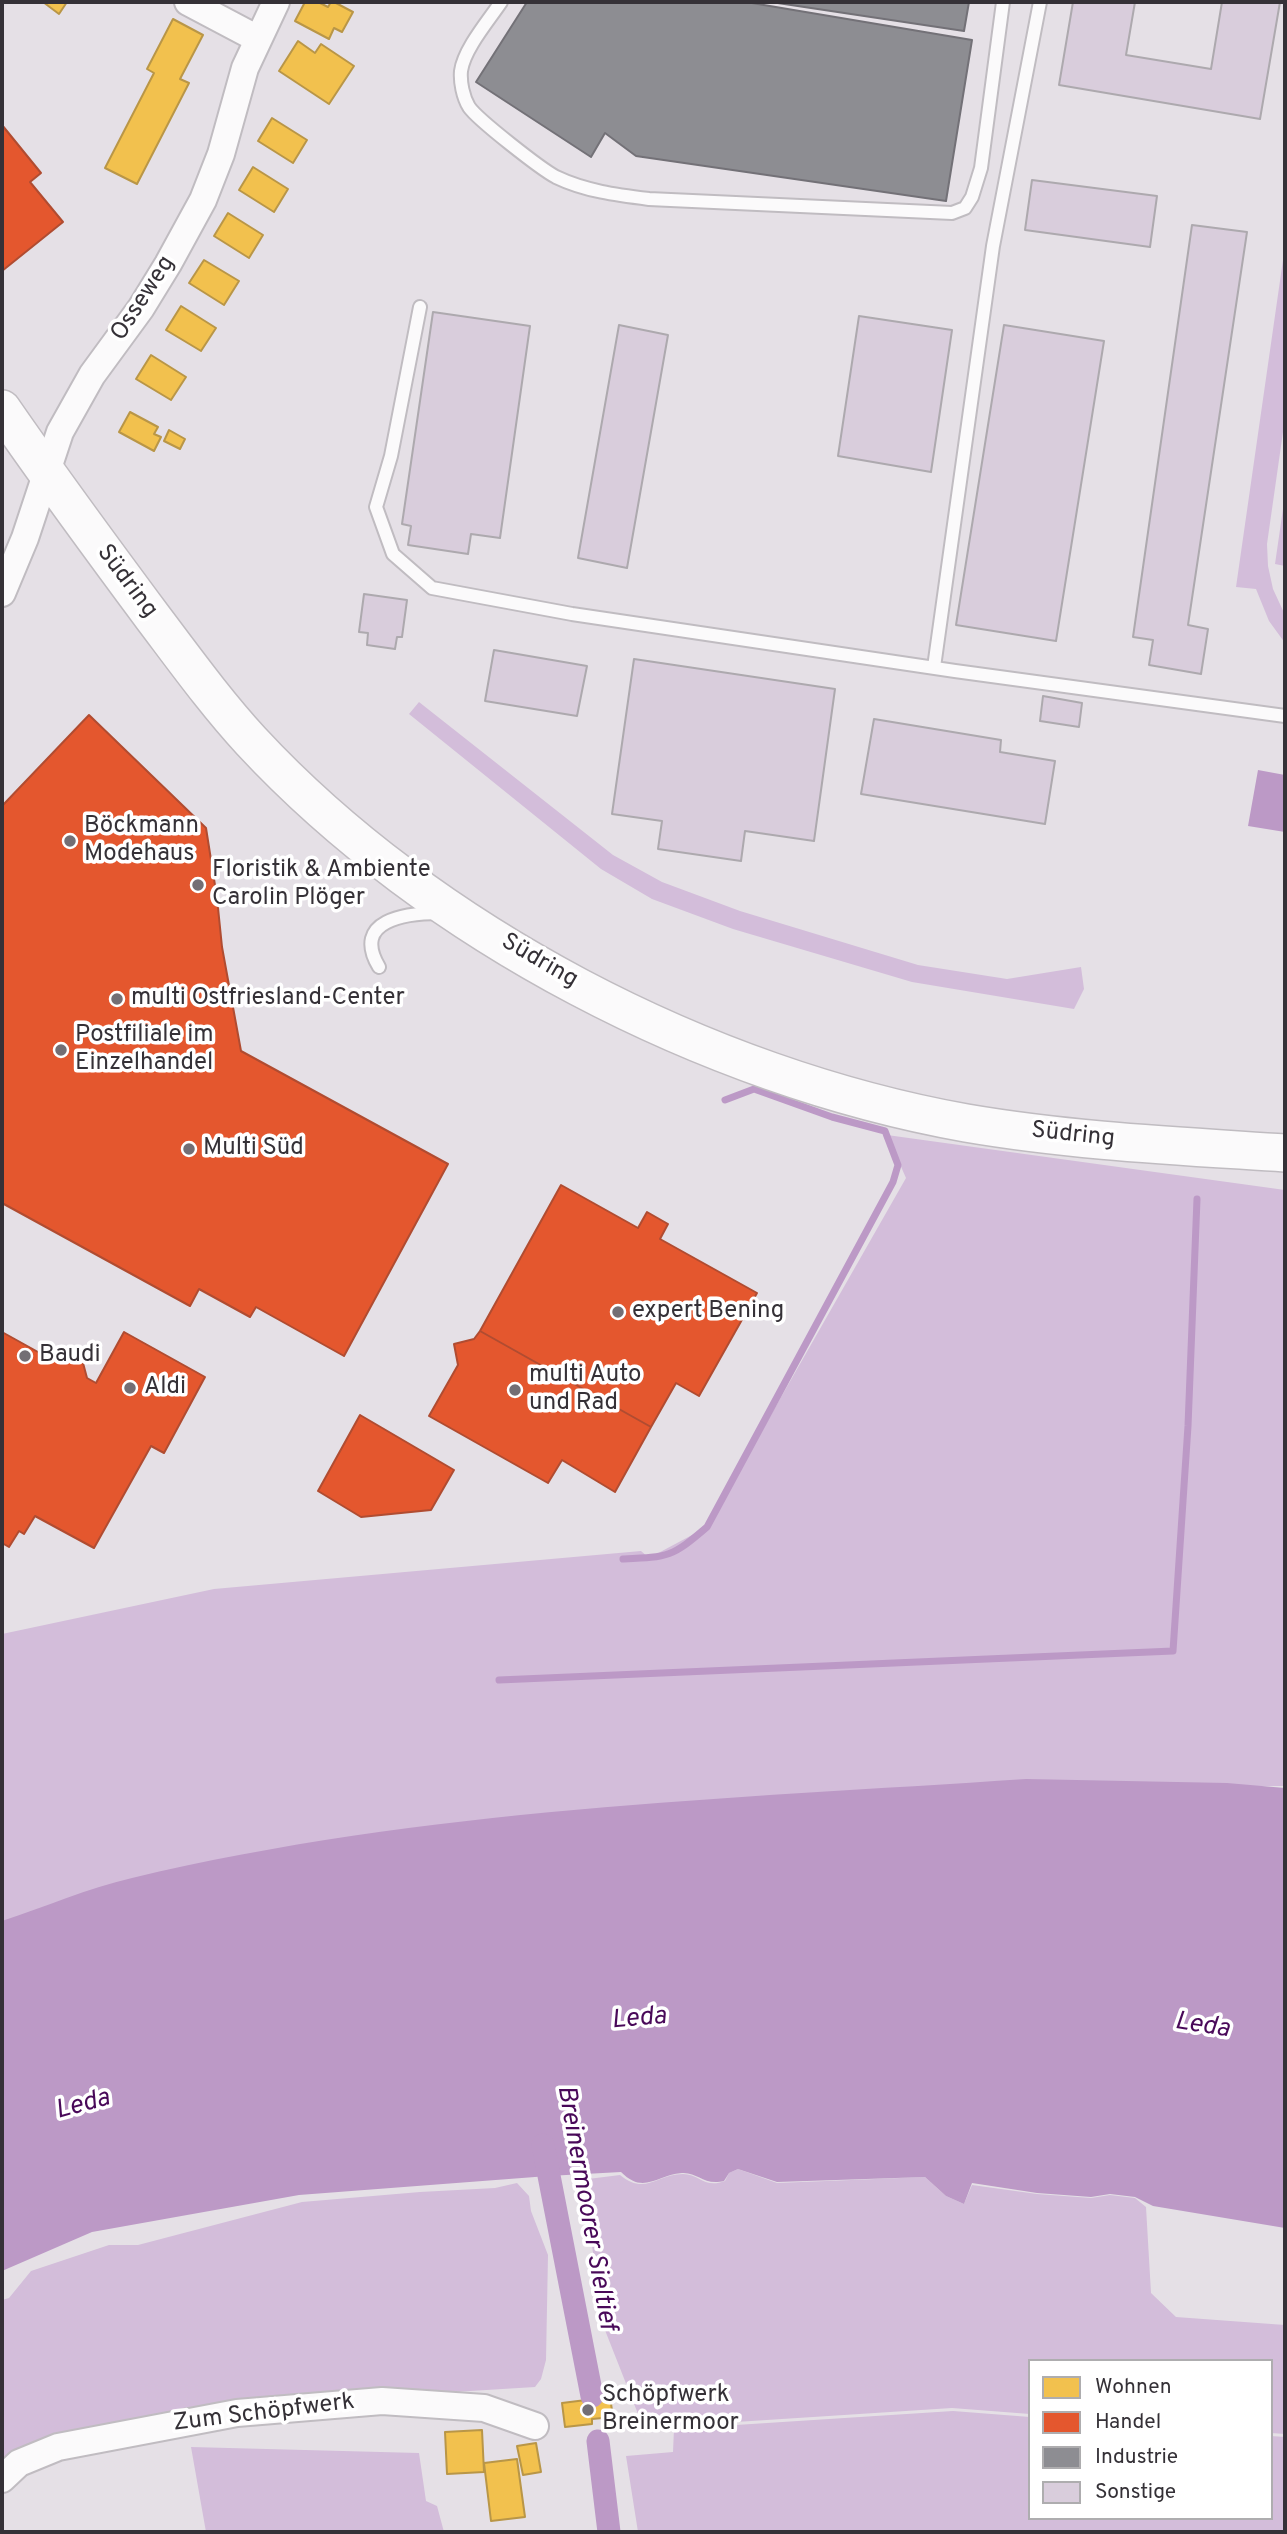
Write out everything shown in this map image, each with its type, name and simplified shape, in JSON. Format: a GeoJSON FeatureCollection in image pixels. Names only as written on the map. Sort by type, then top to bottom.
{"type":"FeatureCollection","features":[{"type":"Feature","properties":{"kind":"main road","name":"Südring"},"geometry":{"type":"LineString","coordinates":[[2,409],[192,671],[251,741],[316,805],[376,856],[456,913],[533,961],[611,1003],[690,1040],[779,1074],[857,1097],[964,1122],[1050,1135],[1285,1153]]}},
{"type":"Feature","properties":{"kind":"street"},"geometry":{"type":"LineString","coordinates":[[188,2],[258,39]]}},
{"type":"Feature","properties":{"kind":"street","name":"Osseweg"},"geometry":{"type":"LineString","coordinates":[[2,593],[25,538],[60,432],[86,386],[147,298],[203,200],[221,154],[245,68],[276,2]]}},
{"type":"Feature","properties":{"kind":"street","name":"Zum Schöpfwerk"},"geometry":{"type":"LineString","coordinates":[[2,2479],[19,2463],[58,2447],[237,2413],[382,2401],[484,2408],[535,2426]]}},
{"type":"Feature","properties":{"kind":"lane"},"geometry":{"type":"LineString","coordinates":[[501,2],[467,53],[461,69],[461,87],[469,107],[492,129],[555,177],[601,193],[649,199],[952,213],[965,208],[972,197],[981,168],[1003,2]]}},
{"type":"Feature","properties":{"kind":"lane"},"geometry":{"type":"LineString","coordinates":[[934,667],[993,246],[1040,2]]}},
{"type":"Feature","properties":{"kind":"lane"},"geometry":{"type":"LineString","coordinates":[[420,307],[391,456],[376,507],[393,554],[432,588],[572,614],[1285,716]]}},
{"type":"Feature","properties":{"kind":"lane"},"geometry":{"type":"LineString","coordinates":[[379,967],[371,947],[372,936],[378,928],[401,916],[456,913]]}},
{"type":"Feature","properties":{"kind":"shaded area"},"geometry":{"type":"Polygon","coordinates":[[[1285,246],[1285,418],[1267,544],[1273,589],[1285,615],[1285,643],[1269,621],[1256,589],[1236,587],[1285,246]]]}},
{"type":"Feature","properties":{"kind":"shaded area"},"geometry":{"type":"Polygon","coordinates":[[[1285,495],[1285,566],[1275,564],[1285,495]]]}},
{"type":"Feature","properties":{"kind":"shaded area"},"geometry":{"type":"Polygon","coordinates":[[[419,702],[613,855],[662,882],[740,911],[918,965],[1007,979],[1081,967],[1084,989],[1074,1009],[912,982],[733,929],[652,899],[601,869],[409,714],[419,702]]]}},
{"type":"Feature","properties":{"kind":"shaded area"},"geometry":{"type":"Polygon","coordinates":[[[887,1135],[1285,1190],[1285,1786],[1093,1786],[2,1938],[2,1634],[214,1589],[641,1551],[649,1558],[707,1527],[906,1178],[887,1135]]]}},
{"type":"Feature","properties":{"kind":"shaded area"},"geometry":{"type":"Polygon","coordinates":[[[738,2169],[777,2183],[925,2177],[946,2196],[964,2204],[972,2185],[1037,2194],[1135,2198],[1146,2207],[1151,2293],[1176,2317],[1285,2325],[1285,2434],[1273,2433],[1273,2359],[1028,2359],[1028,2414],[952,2408],[674,2426],[640,2419],[601,2320],[586,2195],[588,2179],[620,2175],[637,2184],[644,2184],[683,2174],[718,2183],[725,2181],[729,2173],[738,2169]]]}},
{"type":"Feature","properties":{"kind":"shaded area"},"geometry":{"type":"Polygon","coordinates":[[[517,2183],[529,2196],[531,2211],[548,2255],[546,2360],[541,2379],[535,2387],[227,2406],[2,2472],[2,2300],[9,2298],[31,2271],[109,2245],[138,2245],[302,2202],[495,2188],[517,2183]]]}},
{"type":"Feature","properties":{"kind":"shaded area"},"geometry":{"type":"Polygon","coordinates":[[[953,2411],[1028,2417],[1028,2520],[1273,2520],[1273,2436],[1285,2437],[1285,2532],[638,2532],[626,2456],[673,2452],[674,2429],[953,2411]]]}},
{"type":"Feature","properties":{"kind":"shaded area"},"geometry":{"type":"Polygon","coordinates":[[[191,2447],[419,2453],[426,2501],[437,2506],[444,2532],[206,2532],[191,2447]]]}},
{"type":"Feature","properties":{"kind":"water"},"geometry":{"type":"Polygon","coordinates":[[[1258,770],[1285,775],[1285,832],[1248,826],[1258,770]]]}},
{"type":"Feature","properties":{"kind":"water","name":"Leda"},"geometry":{"type":"Polygon","coordinates":[[[1026,1779],[1227,1783],[1285,1788],[1285,2228],[1153,2206],[1135,2197],[1037,2193],[972,2183],[964,2204],[946,2196],[925,2177],[777,2182],[738,2169],[729,2173],[724,2181],[711,2182],[682,2173],[644,2183],[629,2179],[621,2172],[299,2195],[92,2232],[2,2271],[2,1921],[132,1878],[242,1854],[353,1836],[577,1810],[1026,1779]]]}},
{"type":"Feature","properties":{"kind":"building: Wohnen"},"geometry":{"type":"Polygon","coordinates":[[[43,2],[67,2],[59,14],[43,2]]]}},
{"type":"Feature","properties":{"kind":"building: Wohnen"},"geometry":{"type":"Polygon","coordinates":[[[305,2],[318,2],[328,7],[334,2],[353,12],[342,32],[334,28],[329,39],[295,21],[305,2]]]}},
{"type":"Feature","properties":{"kind":"building: Wohnen"},"geometry":{"type":"Polygon","coordinates":[[[173,19],[203,35],[180,79],[189,83],[137,184],[105,168],[154,73],[147,69],[173,19]]]}},
{"type":"Feature","properties":{"kind":"building: Wohnen"},"geometry":{"type":"Polygon","coordinates":[[[298,41],[315,53],[321,44],[354,66],[329,104],[279,71],[298,41]]]}},
{"type":"Feature","properties":{"kind":"building: Wohnen"},"geometry":{"type":"Polygon","coordinates":[[[272,118],[307,140],[293,163],[258,141],[272,118]]]}},
{"type":"Feature","properties":{"kind":"building: Wohnen"},"geometry":{"type":"Polygon","coordinates":[[[253,167],[288,189],[274,212],[239,190],[253,167]]]}},
{"type":"Feature","properties":{"kind":"building: Wohnen"},"geometry":{"type":"Polygon","coordinates":[[[228,213],[263,235],[249,258],[214,236],[228,213]]]}},
{"type":"Feature","properties":{"kind":"building: Wohnen"},"geometry":{"type":"Polygon","coordinates":[[[204,260],[239,281],[224,305],[189,283],[204,260]]]}},
{"type":"Feature","properties":{"kind":"building: Wohnen"},"geometry":{"type":"Polygon","coordinates":[[[181,306],[216,328],[201,351],[166,330],[181,306]]]}},
{"type":"Feature","properties":{"kind":"building: Wohnen"},"geometry":{"type":"Polygon","coordinates":[[[151,355],[186,377],[171,400],[136,379],[151,355]]]}},
{"type":"Feature","properties":{"kind":"building: Wohnen"},"geometry":{"type":"Polygon","coordinates":[[[130,412],[158,427],[154,434],[161,437],[154,451],[119,432],[130,412]]]}},
{"type":"Feature","properties":{"kind":"building: Wohnen"},"geometry":{"type":"Polygon","coordinates":[[[169,430],[185,439],[180,449],[164,441],[169,430]]]}},
{"type":"Feature","properties":{"kind":"building: Wohnen","name":"Schöpfwerk Breinermoor"},"geometry":{"type":"Polygon","coordinates":[[[610,2397],[613,2417],[592,2419],[592,2424],[565,2427],[562,2403],[610,2397]]]}},
{"type":"Feature","properties":{"kind":"building: Wohnen"},"geometry":{"type":"Polygon","coordinates":[[[482,2430],[484,2472],[447,2474],[445,2432],[482,2430]]]}},
{"type":"Feature","properties":{"kind":"building: Wohnen"},"geometry":{"type":"Polygon","coordinates":[[[536,2443],[541,2472],[523,2475],[517,2446],[536,2443]]]}},
{"type":"Feature","properties":{"kind":"building: Wohnen"},"geometry":{"type":"Polygon","coordinates":[[[517,2459],[525,2517],[491,2521],[484,2463],[517,2459]]]}},
{"type":"Feature","properties":{"kind":"building: Handel"},"geometry":{"type":"Polygon","coordinates":[[[2,125],[41,173],[30,182],[63,222],[2,271],[2,125]]]}},
{"type":"Feature","properties":{"kind":"building: Handel","name":"multi Ostfriesland-Center"},"geometry":{"type":"Polygon","coordinates":[[[89,715],[206,828],[222,947],[241,1051],[448,1164],[344,1356],[256,1307],[250,1317],[199,1289],[190,1306],[2,1203],[2,806],[89,715]]]}},
{"type":"Feature","properties":{"kind":"building: Handel","name":"expert Bening"},"geometry":{"type":"Polygon","coordinates":[[[561,1185],[638,1228],[647,1212],[668,1224],[660,1239],[757,1293],[699,1396],[676,1383],[651,1427],[480,1331],[561,1185]]]}},
{"type":"Feature","properties":{"kind":"building: Handel","name":"multi Auto und Rad"},"geometry":{"type":"Polygon","coordinates":[[[480,1331],[651,1427],[615,1492],[562,1460],[548,1483],[429,1416],[458,1365],[454,1344],[474,1339],[480,1331]]]}},
{"type":"Feature","properties":{"kind":"building: Handel"},"geometry":{"type":"Polygon","coordinates":[[[2,1332],[47,1357],[79,1348],[87,1378],[96,1383],[124,1332],[205,1377],[164,1453],[151,1446],[94,1548],[35,1516],[24,1534],[19,1531],[9,1547],[2,1543],[2,1332]]]}},
{"type":"Feature","properties":{"kind":"building: Handel"},"geometry":{"type":"Polygon","coordinates":[[[360,1415],[454,1470],[431,1510],[361,1517],[318,1491],[360,1415]]]}},
{"type":"Feature","properties":{"kind":"building: Industrie"},"geometry":{"type":"Polygon","coordinates":[[[527,2],[746,2],[972,40],[946,201],[636,156],[605,133],[591,157],[476,82],[527,2]]]}},
{"type":"Feature","properties":{"kind":"building: Industrie"},"geometry":{"type":"Polygon","coordinates":[[[771,2],[969,2],[964,31],[771,2]]]}},
{"type":"Feature","properties":{"kind":"building: Sonstige"},"geometry":{"type":"Polygon","coordinates":[[[1073,2],[1135,2],[1126,55],[1211,69],[1222,2],[1280,2],[1260,119],[1059,85],[1073,2]]]}},
{"type":"Feature","properties":{"kind":"building: Sonstige"},"geometry":{"type":"Polygon","coordinates":[[[1032,180],[1157,196],[1150,247],[1025,230],[1032,180]]]}},
{"type":"Feature","properties":{"kind":"building: Sonstige"},"geometry":{"type":"Polygon","coordinates":[[[1192,225],[1247,232],[1188,625],[1208,629],[1201,674],[1149,665],[1153,640],[1133,637],[1192,225]]]}},
{"type":"Feature","properties":{"kind":"building: Sonstige"},"geometry":{"type":"Polygon","coordinates":[[[433,312],[530,326],[500,538],[471,534],[468,554],[408,545],[411,526],[402,524],[433,312]]]}},
{"type":"Feature","properties":{"kind":"building: Sonstige"},"geometry":{"type":"Polygon","coordinates":[[[859,316],[952,330],[931,472],[838,456],[859,316]]]}},
{"type":"Feature","properties":{"kind":"building: Sonstige"},"geometry":{"type":"Polygon","coordinates":[[[619,325],[668,335],[627,568],[578,558],[619,325]]]}},
{"type":"Feature","properties":{"kind":"building: Sonstige"},"geometry":{"type":"Polygon","coordinates":[[[1004,325],[1104,341],[1056,641],[956,625],[1004,325]]]}},
{"type":"Feature","properties":{"kind":"building: Sonstige"},"geometry":{"type":"Polygon","coordinates":[[[364,594],[407,600],[402,637],[397,637],[395,649],[367,645],[368,633],[359,632],[364,594]]]}},
{"type":"Feature","properties":{"kind":"building: Sonstige"},"geometry":{"type":"Polygon","coordinates":[[[494,650],[587,666],[577,716],[485,701],[494,650]]]}},
{"type":"Feature","properties":{"kind":"building: Sonstige"},"geometry":{"type":"Polygon","coordinates":[[[634,659],[835,689],[814,841],[745,831],[741,861],[658,849],[662,821],[612,814],[634,659]]]}},
{"type":"Feature","properties":{"kind":"building: Sonstige"},"geometry":{"type":"Polygon","coordinates":[[[1043,696],[1082,703],[1079,727],[1040,721],[1043,696]]]}},
{"type":"Feature","properties":{"kind":"building: Sonstige"},"geometry":{"type":"Polygon","coordinates":[[[874,719],[1001,740],[1000,752],[1055,761],[1045,824],[861,794],[874,719]]]}},
{"type":"Feature","properties":{"kind":"waterway"},"geometry":{"type":"LineString","coordinates":[[623,1559],[669,1554],[707,1527],[893,1182],[898,1165],[885,1131],[832,1117],[754,1089],[725,1100]]}},
{"type":"Feature","properties":{"kind":"waterway"},"geometry":{"type":"LineString","coordinates":[[499,1680],[1173,1651],[1188,1426],[1197,1199]]}},
{"type":"Feature","properties":{"kind":"waterway","name":"Breinermoorer Sieltief"},"geometry":{"type":"LineString","coordinates":[[543,2145],[592,2396]]}},
{"type":"Feature","properties":{"kind":"waterway","name":"Breinermoorer Sieltief"},"geometry":{"type":"LineString","coordinates":[[598,2441],[609,2532]]}},
{"type":"Feature","properties":{"kind":"place","name":"Böckmann Modehaus"},"geometry":{"type":"Point","coordinates":[70,841]}},
{"type":"Feature","properties":{"kind":"place","name":"Floristik & Ambiente Carolin Plöger"},"geometry":{"type":"Point","coordinates":[198,885]}},
{"type":"Feature","properties":{"kind":"place","name":"multi Ostfriesland-Center"},"geometry":{"type":"Point","coordinates":[117,999]}},
{"type":"Feature","properties":{"kind":"place","name":"Postfiliale im Einzelhandel"},"geometry":{"type":"Point","coordinates":[61,1050]}},
{"type":"Feature","properties":{"kind":"place","name":"Multi Süd"},"geometry":{"type":"Point","coordinates":[189,1149]}},
{"type":"Feature","properties":{"kind":"place","name":"expert Bening"},"geometry":{"type":"Point","coordinates":[618,1312]}},
{"type":"Feature","properties":{"kind":"place","name":"Baudi"},"geometry":{"type":"Point","coordinates":[25,1356]}},
{"type":"Feature","properties":{"kind":"place","name":"Aldi"},"geometry":{"type":"Point","coordinates":[130,1388]}},
{"type":"Feature","properties":{"kind":"place","name":"multi Auto und Rad"},"geometry":{"type":"Point","coordinates":[515,1390]}},
{"type":"Feature","properties":{"kind":"place","name":"Schöpfwerk Breinermoor"},"geometry":{"type":"Point","coordinates":[588,2410]}}]}
